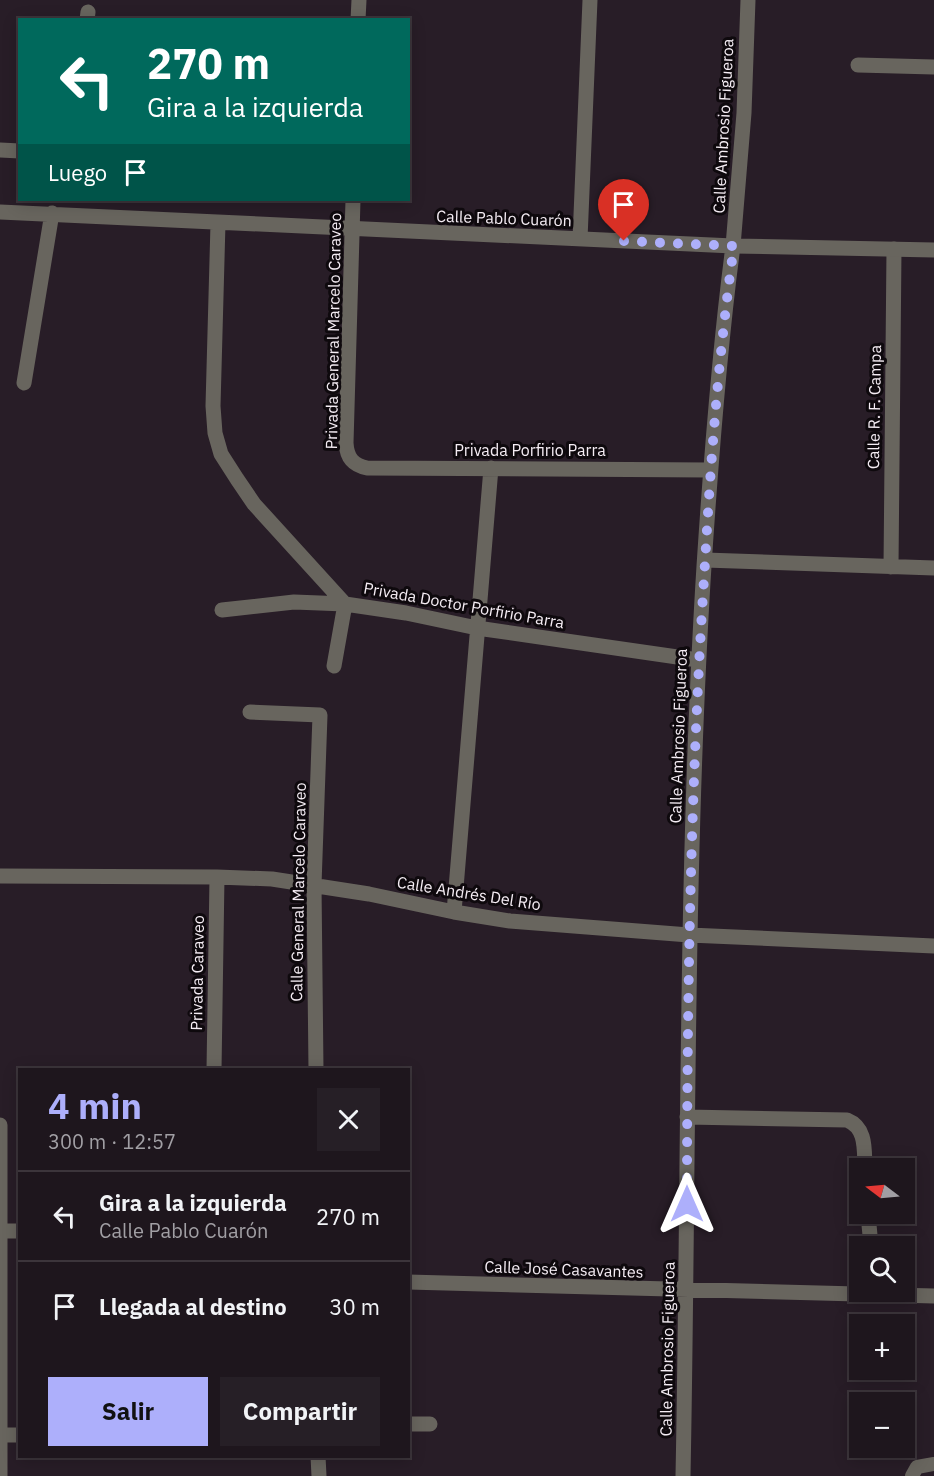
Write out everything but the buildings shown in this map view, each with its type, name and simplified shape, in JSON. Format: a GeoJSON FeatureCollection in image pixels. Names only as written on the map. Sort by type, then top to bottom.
{"type":"FeatureCollection","features":[{"type":"Feature","properties":{"kind":"street"},"geometry":{"type":"LineString","coordinates":[[358,18],[359,0]]}},
{"type":"Feature","properties":{"kind":"street"},"geometry":{"type":"LineString","coordinates":[[580,239],[590,0]]}},
{"type":"Feature","properties":{"kind":"street","name":"Calle Ambrosio Figueroa"},"geometry":{"type":"LineString","coordinates":[[683,1476],[687,1291],[689,935],[698,660],[709,470],[722,327],[734,246],[744,113],[748,0]]}},
{"type":"Feature","properties":{"kind":"street"},"geometry":{"type":"LineString","coordinates":[[858,65],[934,67]]}},
{"type":"Feature","properties":{"kind":"street"},"geometry":{"type":"LineString","coordinates":[[0,150],[18,151]]}},
{"type":"Feature","properties":{"kind":"street","name":"Privada General Marcelo Caraveo"},"geometry":{"type":"LineString","coordinates":[[352,462],[347,453],[346,443],[353,201]]}},
{"type":"Feature","properties":{"kind":"street","name":"Calle Pablo Cuarón"},"geometry":{"type":"LineString","coordinates":[[0,212],[734,246],[934,250]]}},
{"type":"Feature","properties":{"kind":"street"},"geometry":{"type":"LineString","coordinates":[[24,382],[52,213]]}},
{"type":"Feature","properties":{"kind":"street"},"geometry":{"type":"LineString","coordinates":[[218,223],[213,406],[215,433],[221,454],[254,504],[345,604],[334,666]]}},
{"type":"Feature","properties":{"kind":"street","name":"Calle R. F. Campa"},"geometry":{"type":"LineString","coordinates":[[891,567],[894,249]]}},
{"type":"Feature","properties":{"kind":"street","name":"Privada Porfirio Parra"},"geometry":{"type":"LineString","coordinates":[[352,462],[357,466],[367,468],[709,470]]}},
{"type":"Feature","properties":{"kind":"street"},"geometry":{"type":"LineString","coordinates":[[454,912],[491,468]]}},
{"type":"Feature","properties":{"kind":"street"},"geometry":{"type":"LineString","coordinates":[[705,560],[934,568]]}},
{"type":"Feature","properties":{"kind":"street","name":"Privada Doctor Porfirio Parra"},"geometry":{"type":"LineString","coordinates":[[222,610],[294,602],[345,604],[477,628],[698,660]]}},
{"type":"Feature","properties":{"kind":"street","name":"Calle General Marcelo Caraveo"},"geometry":{"type":"LineString","coordinates":[[250,712],[320,715],[314,885],[316,1068]]}},
{"type":"Feature","properties":{"kind":"street","name":"Calle Andrés Del Río"},"geometry":{"type":"LineString","coordinates":[[0,876],[272,879],[510,921],[689,935],[934,946]]}},
{"type":"Feature","properties":{"kind":"street","name":"Privada Caraveo"},"geometry":{"type":"LineString","coordinates":[[214,1068],[217,877]]}},
{"type":"Feature","properties":{"kind":"street"},"geometry":{"type":"LineString","coordinates":[[687,1117],[848,1120],[860,1128],[864,1158]]}},
{"type":"Feature","properties":{"kind":"street"},"geometry":{"type":"LineString","coordinates":[[0,1125],[0,1476]]}},
{"type":"Feature","properties":{"kind":"street"},"geometry":{"type":"LineString","coordinates":[[1,1231],[18,1231]]}},
{"type":"Feature","properties":{"kind":"street","name":"Calle José Casavantes"},"geometry":{"type":"LineString","coordinates":[[410,1282],[687,1291],[849,1293]]}},
{"type":"Feature","properties":{"kind":"street","name":"Calle José Casavantes"},"geometry":{"type":"LineString","coordinates":[[915,1295],[934,1296]]}},
{"type":"Feature","properties":{"kind":"street"},"geometry":{"type":"LineString","coordinates":[[410,1424],[430,1424]]}},
{"type":"Feature","properties":{"kind":"street"},"geometry":{"type":"LineString","coordinates":[[0,1435],[18,1435]]}},
{"type":"Feature","properties":{"kind":"street"},"geometry":{"type":"LineString","coordinates":[[318,1458],[319,1476]]}},
{"type":"Feature","properties":{"kind":"lane"},"geometry":{"type":"LineString","coordinates":[[912,1476],[916,1467],[934,1464]]}},
{"type":"Feature","properties":{"kind":"route"},"geometry":{"type":"LineString","coordinates":[[624,241],[734,246],[722,327],[709,470],[698,660],[689,935],[687,1204]]}}]}
